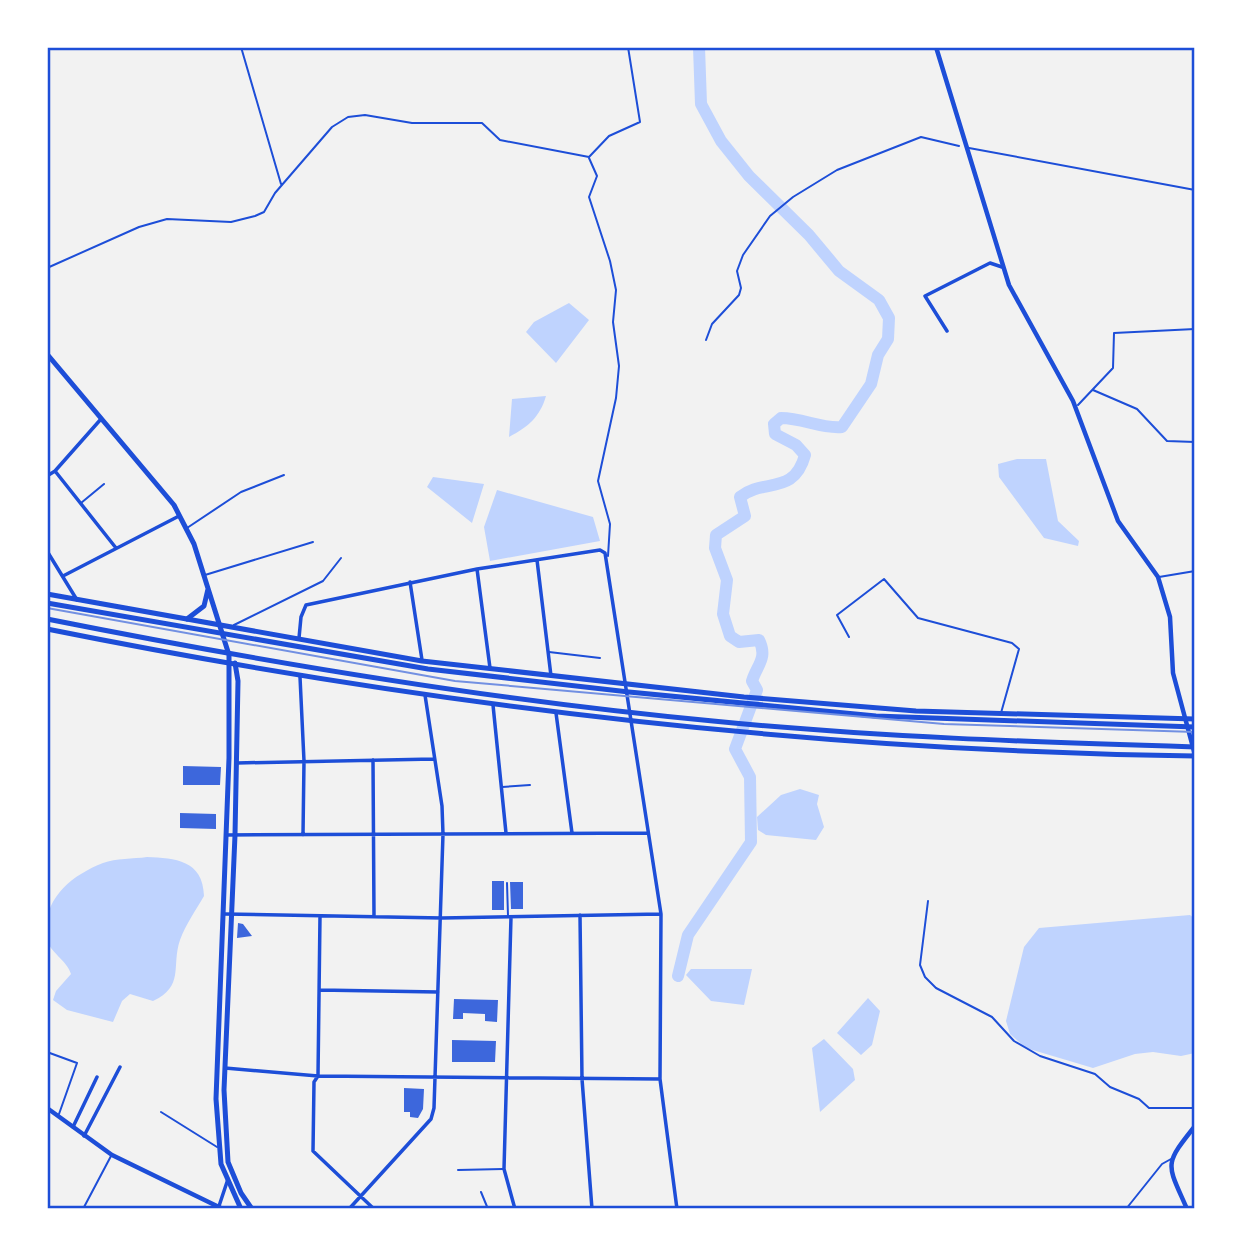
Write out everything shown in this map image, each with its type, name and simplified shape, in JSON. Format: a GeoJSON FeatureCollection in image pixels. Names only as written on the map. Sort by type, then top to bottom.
{"type":"FeatureCollection","features":[{"type":"Feature","properties":{"kind":"main road"},"geometry":{"type":"LineString","coordinates":[[47,354],[158,481],[186,528],[223,626],[229,655],[229,763],[216,1067],[218,1148],[226,1180],[247,1208]]}},
{"type":"Feature","properties":{"kind":"main road"},"geometry":{"type":"LineString","coordinates":[[187,619],[196,615],[204,606],[208,586]]}},
{"type":"Feature","properties":{"kind":"main road"},"geometry":{"type":"LineString","coordinates":[[47,594],[422,661],[551,676],[916,711],[1195,719]]}},
{"type":"Feature","properties":{"kind":"main road"},"geometry":{"type":"LineString","coordinates":[[47,603],[428,669],[629,692],[876,716],[1195,727]]}},
{"type":"Feature","properties":{"kind":"main road"},"geometry":{"type":"LineString","coordinates":[[47,619],[229,655],[432,687],[632,713],[924,736],[1194,747]]}},
{"type":"Feature","properties":{"kind":"main road"},"geometry":{"type":"LineString","coordinates":[[47,629],[300,677],[633,722],[887,742],[1195,756]]}},
{"type":"Feature","properties":{"kind":"main road"},"geometry":{"type":"LineString","coordinates":[[229,655],[237,666],[237,763],[224,1068],[227,1153],[233,1176],[247,1208]]}},
{"type":"Feature","properties":{"kind":"main road"},"geometry":{"type":"LineString","coordinates":[[876,716],[916,711]]}},
{"type":"Feature","properties":{"kind":"main road"},"geometry":{"type":"LineString","coordinates":[[1029,715],[1066,724]]}},
{"type":"Feature","properties":{"kind":"main road"},"geometry":{"type":"LineString","coordinates":[[887,742],[924,736]]}},
{"type":"Feature","properties":{"kind":"street"},"geometry":{"type":"LineString","coordinates":[[936,47],[1002,267],[1023,314],[1076,407],[1118,521],[1158,577],[1170,617],[1173,673],[1183,719],[1195,756]]}},
{"type":"Feature","properties":{"kind":"street"},"geometry":{"type":"LineString","coordinates":[[947,331],[925,296],[990,263],[1002,267]]}},
{"type":"Feature","properties":{"kind":"street"},"geometry":{"type":"LineString","coordinates":[[47,476],[55,471],[102,418]]}},
{"type":"Feature","properties":{"kind":"street"},"geometry":{"type":"LineString","coordinates":[[55,471],[116,548]]}},
{"type":"Feature","properties":{"kind":"street"},"geometry":{"type":"LineString","coordinates":[[63,576],[180,516]]}},
{"type":"Feature","properties":{"kind":"street"},"geometry":{"type":"LineString","coordinates":[[299,640],[301,617],[306,605],[477,569],[600,550],[607,558],[661,914],[660,1079],[677,1209]]}},
{"type":"Feature","properties":{"kind":"street"},"geometry":{"type":"LineString","coordinates":[[47,551],[78,601]]}},
{"type":"Feature","properties":{"kind":"street"},"geometry":{"type":"LineString","coordinates":[[537,560],[551,676]]}},
{"type":"Feature","properties":{"kind":"street"},"geometry":{"type":"LineString","coordinates":[[477,569],[490,669]]}},
{"type":"Feature","properties":{"kind":"street"},"geometry":{"type":"LineString","coordinates":[[410,582],[422,661]]}},
{"type":"Feature","properties":{"kind":"street"},"geometry":{"type":"LineString","coordinates":[[300,677],[304,761],[303,835]]}},
{"type":"Feature","properties":{"kind":"street"},"geometry":{"type":"LineString","coordinates":[[349,1209],[431,1119],[442,918],[443,834],[425,695]]}},
{"type":"Feature","properties":{"kind":"street"},"geometry":{"type":"LineString","coordinates":[[493,705],[506,833]]}},
{"type":"Feature","properties":{"kind":"street"},"geometry":{"type":"LineString","coordinates":[[556,713],[572,834]]}},
{"type":"Feature","properties":{"kind":"street"},"geometry":{"type":"LineString","coordinates":[[229,763],[434,759]]}},
{"type":"Feature","properties":{"kind":"street"},"geometry":{"type":"LineString","coordinates":[[373,761],[374,917]]}},
{"type":"Feature","properties":{"kind":"street"},"geometry":{"type":"LineString","coordinates":[[226,835],[648,833]]}},
{"type":"Feature","properties":{"kind":"street"},"geometry":{"type":"LineString","coordinates":[[224,914],[442,918],[661,914]]}},
{"type":"Feature","properties":{"kind":"street"},"geometry":{"type":"LineString","coordinates":[[580,915],[582,1079],[592,1209]]}},
{"type":"Feature","properties":{"kind":"street"},"geometry":{"type":"LineString","coordinates":[[320,916],[318,1076],[314,1082],[313,1151],[374,1209]]}},
{"type":"Feature","properties":{"kind":"street"},"geometry":{"type":"LineString","coordinates":[[509,917],[504,1169],[515,1209]]}},
{"type":"Feature","properties":{"kind":"street"},"geometry":{"type":"LineString","coordinates":[[319,990],[438,992]]}},
{"type":"Feature","properties":{"kind":"street"},"geometry":{"type":"LineString","coordinates":[[84,1136],[120,1067]]}},
{"type":"Feature","properties":{"kind":"street"},"geometry":{"type":"LineString","coordinates":[[216,1067],[318,1076],[660,1079]]}},
{"type":"Feature","properties":{"kind":"street"},"geometry":{"type":"LineString","coordinates":[[73,1128],[97,1077]]}},
{"type":"Feature","properties":{"kind":"street"},"geometry":{"type":"LineString","coordinates":[[47,1108],[112,1155],[220,1208],[226,1180],[233,1176]]}},
{"type":"Feature","properties":{"kind":"street"},"geometry":{"type":"LineString","coordinates":[[1187,1209],[1170,1170],[1171,1159],[1195,1126]]}},
{"type":"Feature","properties":{"kind":"lane"},"geometry":{"type":"LineString","coordinates":[[241,47],[281,185]]}},
{"type":"Feature","properties":{"kind":"lane"},"geometry":{"type":"LineString","coordinates":[[589,157],[609,136],[640,122],[628,47]]}},
{"type":"Feature","properties":{"kind":"lane"},"geometry":{"type":"LineString","coordinates":[[47,268],[160,221],[231,222],[264,212],[281,185],[332,127],[348,117],[365,115],[412,123],[482,123],[500,140],[589,157]]}},
{"type":"Feature","properties":{"kind":"lane"},"geometry":{"type":"LineString","coordinates":[[967,148],[1195,191]]}},
{"type":"Feature","properties":{"kind":"lane"},"geometry":{"type":"LineString","coordinates":[[589,157],[597,176],[589,197],[610,261],[616,300],[613,322],[618,349],[616,398],[598,481],[610,524],[607,558]]}},
{"type":"Feature","properties":{"kind":"lane"},"geometry":{"type":"LineString","coordinates":[[1076,407],[1113,368],[1114,333],[1195,329]]}},
{"type":"Feature","properties":{"kind":"lane"},"geometry":{"type":"LineString","coordinates":[[1093,390],[1137,409],[1167,441],[1195,442]]}},
{"type":"Feature","properties":{"kind":"lane"},"geometry":{"type":"LineString","coordinates":[[186,528],[241,492],[284,475]]}},
{"type":"Feature","properties":{"kind":"lane"},"geometry":{"type":"LineString","coordinates":[[80,503],[104,484]]}},
{"type":"Feature","properties":{"kind":"lane"},"geometry":{"type":"LineString","coordinates":[[204,576],[313,542]]}},
{"type":"Feature","properties":{"kind":"lane"},"geometry":{"type":"LineString","coordinates":[[223,626],[323,581],[341,558]]}},
{"type":"Feature","properties":{"kind":"lane"},"geometry":{"type":"LineString","coordinates":[[1158,577],[1195,571]]}},
{"type":"Feature","properties":{"kind":"lane"},"geometry":{"type":"LineString","coordinates":[[849,637],[837,615],[884,579],[918,618],[1012,643],[1019,649],[1001,714]]}},
{"type":"Feature","properties":{"kind":"lane"},"geometry":{"type":"LineString","coordinates":[[548,652],[600,658]]}},
{"type":"Feature","properties":{"kind":"lane"},"geometry":{"type":"LineString","coordinates":[[501,787],[530,785]]}},
{"type":"Feature","properties":{"kind":"lane"},"geometry":{"type":"LineString","coordinates":[[507,883],[509,917]]}},
{"type":"Feature","properties":{"kind":"lane"},"geometry":{"type":"LineString","coordinates":[[928,901],[920,965],[936,988],[992,1017],[1014,1041],[1040,1056],[1095,1073],[1110,1087],[1139,1099],[1149,1108],[1195,1108]]}},
{"type":"Feature","properties":{"kind":"lane"},"geometry":{"type":"LineString","coordinates":[[47,1052],[78,1063],[59,1116]]}},
{"type":"Feature","properties":{"kind":"lane"},"geometry":{"type":"LineString","coordinates":[[161,1112],[227,1153]]}},
{"type":"Feature","properties":{"kind":"lane"},"geometry":{"type":"LineString","coordinates":[[83,1209],[112,1155]]}},
{"type":"Feature","properties":{"kind":"lane"},"geometry":{"type":"LineString","coordinates":[[1126,1209],[1162,1164],[1171,1159]]}},
{"type":"Feature","properties":{"kind":"lane"},"geometry":{"type":"LineString","coordinates":[[458,1170],[504,1169]]}},
{"type":"Feature","properties":{"kind":"lane"},"geometry":{"type":"LineString","coordinates":[[481,1192],[488,1209]]}},
{"type":"Feature","properties":{"kind":"path"},"geometry":{"type":"LineString","coordinates":[[706,340],[712,324],[739,295],[741,288],[737,271],[743,255],[776,209],[837,170],[921,137],[967,148]]}},
{"type":"Feature","properties":{"kind":"water"},"geometry":{"type":"Polygon","coordinates":[[[569,303],[589,320],[556,363],[526,332],[534,322],[569,303]]]}},
{"type":"Feature","properties":{"kind":"water"},"geometry":{"type":"Polygon","coordinates":[[[546,396],[532,421],[509,437],[512,399],[546,396]]]}},
{"type":"Feature","properties":{"kind":"water"},"geometry":{"type":"Polygon","coordinates":[[[1017,459],[1046,459],[1058,521],[1079,541],[1078,546],[1044,538],[999,477],[998,464],[1017,459]]]}},
{"type":"Feature","properties":{"kind":"water"},"geometry":{"type":"Polygon","coordinates":[[[433,477],[484,484],[472,523],[427,487],[433,477]]]}},
{"type":"Feature","properties":{"kind":"water"},"geometry":{"type":"Polygon","coordinates":[[[497,490],[593,517],[600,541],[490,561],[484,527],[497,490]]]}},
{"type":"Feature","properties":{"kind":"water"},"geometry":{"type":"Polygon","coordinates":[[[800,789],[819,795],[817,804],[824,827],[816,840],[766,835],[758,830],[757,817],[781,795],[800,789]]]}},
{"type":"Feature","properties":{"kind":"water"},"geometry":{"type":"Polygon","coordinates":[[[168,858],[186,863],[199,875],[202,884],[204,896],[180,940],[173,982],[163,995],[153,1001],[130,994],[122,1001],[113,1022],[67,1010],[53,1000],[56,991],[71,974],[66,964],[48,944],[46,925],[53,901],[69,882],[91,868],[113,860],[168,858]]]}},
{"type":"Feature","properties":{"kind":"water"},"geometry":{"type":"Polygon","coordinates":[[[1190,915],[1195,919],[1195,1053],[1181,1056],[1153,1052],[1135,1054],[1093,1068],[1026,1048],[1010,1034],[1006,1021],[1024,947],[1039,928],[1190,915]]]}},
{"type":"Feature","properties":{"kind":"water"},"geometry":{"type":"Polygon","coordinates":[[[691,969],[752,969],[744,1005],[711,1001],[686,975],[691,969]]]}},
{"type":"Feature","properties":{"kind":"water"},"geometry":{"type":"Polygon","coordinates":[[[868,998],[880,1011],[872,1045],[861,1055],[837,1033],[868,998]]]}},
{"type":"Feature","properties":{"kind":"water"},"geometry":{"type":"Polygon","coordinates":[[[824,1039],[853,1069],[855,1080],[820,1112],[812,1048],[824,1039]]]}},
{"type":"Feature","properties":{"kind":"building"},"geometry":{"type":"Polygon","coordinates":[[[183,766],[221,767],[220,785],[183,785],[183,766]]]}},
{"type":"Feature","properties":{"kind":"building"},"geometry":{"type":"Polygon","coordinates":[[[180,813],[216,814],[216,829],[180,828],[180,813]]]}},
{"type":"Feature","properties":{"kind":"building"},"geometry":{"type":"Polygon","coordinates":[[[492,881],[504,881],[504,910],[492,910],[492,881]]]}},
{"type":"Feature","properties":{"kind":"building"},"geometry":{"type":"Polygon","coordinates":[[[510,882],[523,882],[523,909],[511,909],[510,882]]]}},
{"type":"Feature","properties":{"kind":"building"},"geometry":{"type":"Polygon","coordinates":[[[238,923],[243,924],[252,936],[237,938],[238,923]]]}},
{"type":"Feature","properties":{"kind":"building"},"geometry":{"type":"Polygon","coordinates":[[[454,999],[498,1000],[497,1022],[485,1021],[485,1014],[463,1013],[463,1019],[453,1019],[454,999]]]}},
{"type":"Feature","properties":{"kind":"building"},"geometry":{"type":"Polygon","coordinates":[[[452,1040],[496,1041],[495,1062],[452,1062],[452,1040]]]}},
{"type":"Feature","properties":{"kind":"building"},"geometry":{"type":"Polygon","coordinates":[[[404,1088],[424,1089],[423,1109],[418,1118],[410,1117],[410,1112],[404,1112],[404,1088]]]}},
{"type":"Feature","properties":{"kind":"waterway"},"geometry":{"type":"LineString","coordinates":[[678,976],[688,935],[751,842],[750,777],[735,749],[757,690],[752,681],[762,652],[759,640],[739,642],[730,636],[723,614],[727,580],[715,548],[716,535],[745,516],[740,497],[749,491],[786,481],[800,468],[805,455],[796,445],[775,434],[774,424],[781,418],[842,427],[871,384],[878,355],[888,339],[889,318],[879,300],[839,271],[809,235],[749,176],[721,141],[701,104],[699,47]]}},
{"type":"Feature","properties":{"kind":"railway"},"geometry":{"type":"LineString","coordinates":[[47,608],[455,681],[944,724],[1195,732]]}}]}
